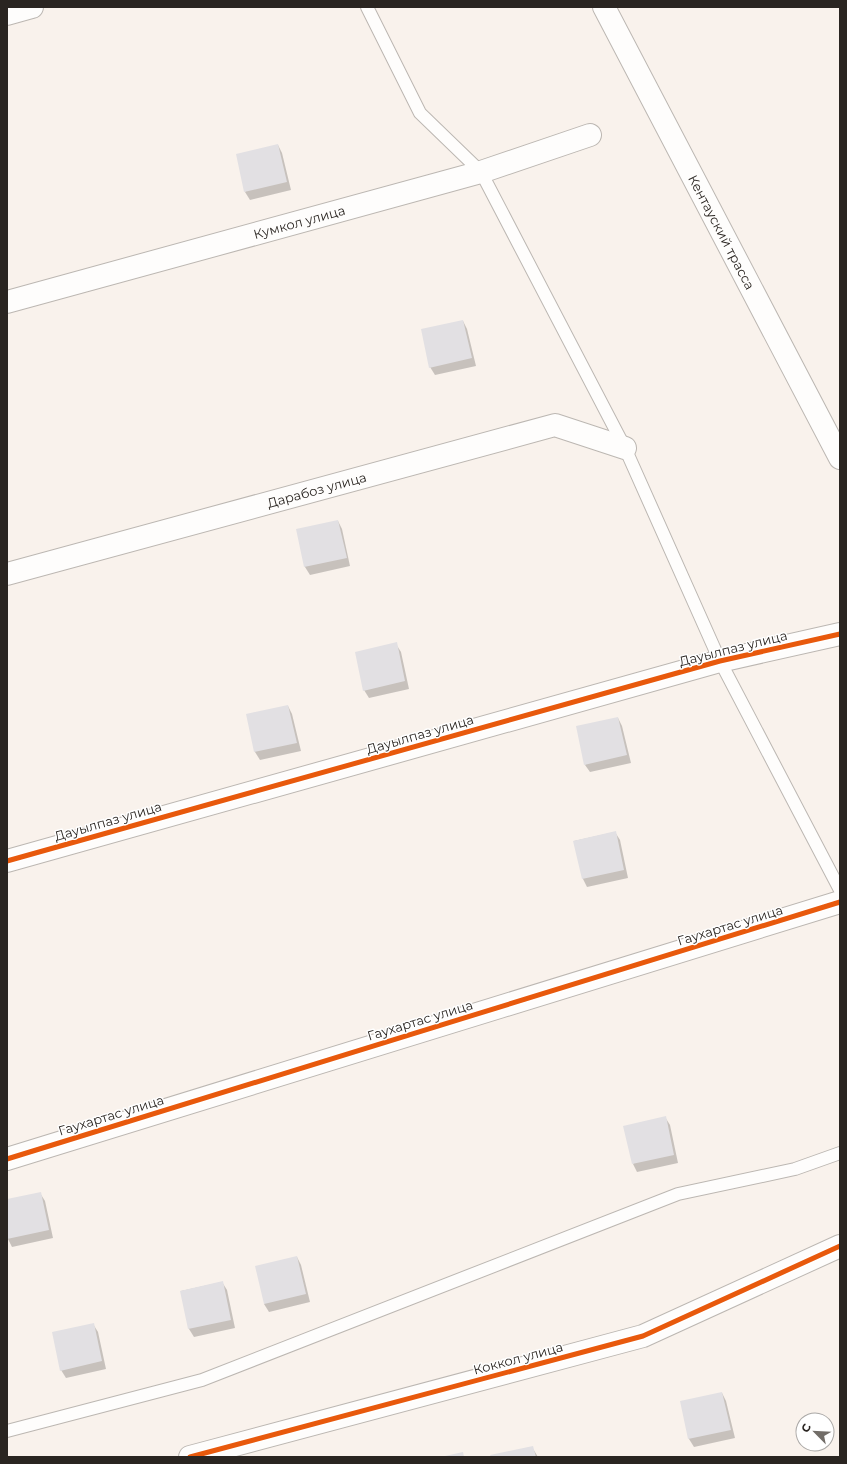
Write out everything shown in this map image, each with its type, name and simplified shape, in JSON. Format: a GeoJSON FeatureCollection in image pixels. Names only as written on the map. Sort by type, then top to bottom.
{"type":"FeatureCollection","features":[{"type":"Feature","properties":{"kind":"street"},"geometry":{"type":"LineString","coordinates":[[7,14],[32,7]]}},
{"type":"Feature","properties":{"kind":"street","name":"Кентауский трасса"},"geometry":{"type":"LineString","coordinates":[[604,7],[840,458]]}},
{"type":"Feature","properties":{"kind":"street","name":"Кумкол улица"},"geometry":{"type":"LineString","coordinates":[[7,302],[481,172],[590,135]]}},
{"type":"Feature","properties":{"kind":"street","name":"Дарабоз улица"},"geometry":{"type":"LineString","coordinates":[[7,574],[555,425],[625,448]]}},
{"type":"Feature","properties":{"kind":"street","name":"Дауылпаз улица"},"geometry":{"type":"LineString","coordinates":[[7,861],[720,661],[840,634]]}},
{"type":"Feature","properties":{"kind":"street","name":"Гаухартас улица"},"geometry":{"type":"LineString","coordinates":[[7,1158],[840,902]]}},
{"type":"Feature","properties":{"kind":"street","name":"Коккол улица"},"geometry":{"type":"LineString","coordinates":[[190,1457],[643,1336],[840,1246]]}},
{"type":"Feature","properties":{"kind":"lane"},"geometry":{"type":"LineString","coordinates":[[366,7],[420,113],[481,172],[625,448],[720,661],[840,890]]}},
{"type":"Feature","properties":{"kind":"lane"},"geometry":{"type":"LineString","coordinates":[[7,1432],[202,1380],[678,1194],[795,1169],[840,1153]]}},
{"type":"Feature","properties":{"kind":"building"},"geometry":{"type":"Polygon","coordinates":[[[278,144],[287,182],[244,192],[236,154],[278,144]]]}},
{"type":"Feature","properties":{"kind":"building"},"geometry":{"type":"Polygon","coordinates":[[[463,320],[472,358],[429,368],[421,329],[463,320]]]}},
{"type":"Feature","properties":{"kind":"building"},"geometry":{"type":"Polygon","coordinates":[[[338,520],[347,558],[304,567],[296,529],[338,520]]]}},
{"type":"Feature","properties":{"kind":"building"},"geometry":{"type":"Polygon","coordinates":[[[397,642],[405,681],[363,691],[355,652],[397,642]]]}},
{"type":"Feature","properties":{"kind":"building"},"geometry":{"type":"Polygon","coordinates":[[[288,705],[297,743],[254,752],[246,714],[288,705]]]}},
{"type":"Feature","properties":{"kind":"building"},"geometry":{"type":"Polygon","coordinates":[[[618,717],[627,755],[584,765],[576,726],[618,717]]]}},
{"type":"Feature","properties":{"kind":"building"},"geometry":{"type":"Polygon","coordinates":[[[616,831],[624,870],[582,879],[573,841],[616,831]]]}},
{"type":"Feature","properties":{"kind":"building"},"geometry":{"type":"Polygon","coordinates":[[[666,1116],[674,1155],[632,1164],[623,1126],[666,1116]]]}},
{"type":"Feature","properties":{"kind":"building"},"geometry":{"type":"Polygon","coordinates":[[[41,1192],[49,1230],[7,1239],[7,1199],[41,1192]]]}},
{"type":"Feature","properties":{"kind":"building"},"geometry":{"type":"Polygon","coordinates":[[[297,1256],[306,1294],[264,1304],[255,1266],[297,1256]]]}},
{"type":"Feature","properties":{"kind":"building"},"geometry":{"type":"Polygon","coordinates":[[[223,1281],[231,1320],[188,1329],[180,1291],[223,1281]]]}},
{"type":"Feature","properties":{"kind":"building"},"geometry":{"type":"Polygon","coordinates":[[[94,1323],[102,1361],[60,1371],[52,1332],[94,1323]]]}},
{"type":"Feature","properties":{"kind":"building"},"geometry":{"type":"Polygon","coordinates":[[[722,1392],[731,1430],[688,1439],[680,1401],[722,1392]]]}},
{"type":"Feature","properties":{"kind":"building"},"geometry":{"type":"Polygon","coordinates":[[[533,1446],[536,1457],[491,1457],[490,1455],[533,1446]]]}},
{"type":"Feature","properties":{"kind":"building"},"geometry":{"type":"Polygon","coordinates":[[[463,1452],[464,1457],[445,1457],[445,1456],[463,1452]]]}},
{"type":"Feature","properties":{"kind":"cycle path"},"geometry":{"type":"LineString","coordinates":[[7,861],[720,661],[840,634]]}},
{"type":"Feature","properties":{"kind":"cycle path"},"geometry":{"type":"LineString","coordinates":[[7,1159],[840,902]]}},
{"type":"Feature","properties":{"kind":"cycle path"},"geometry":{"type":"LineString","coordinates":[[190,1457],[643,1336],[840,1246]]}}]}
